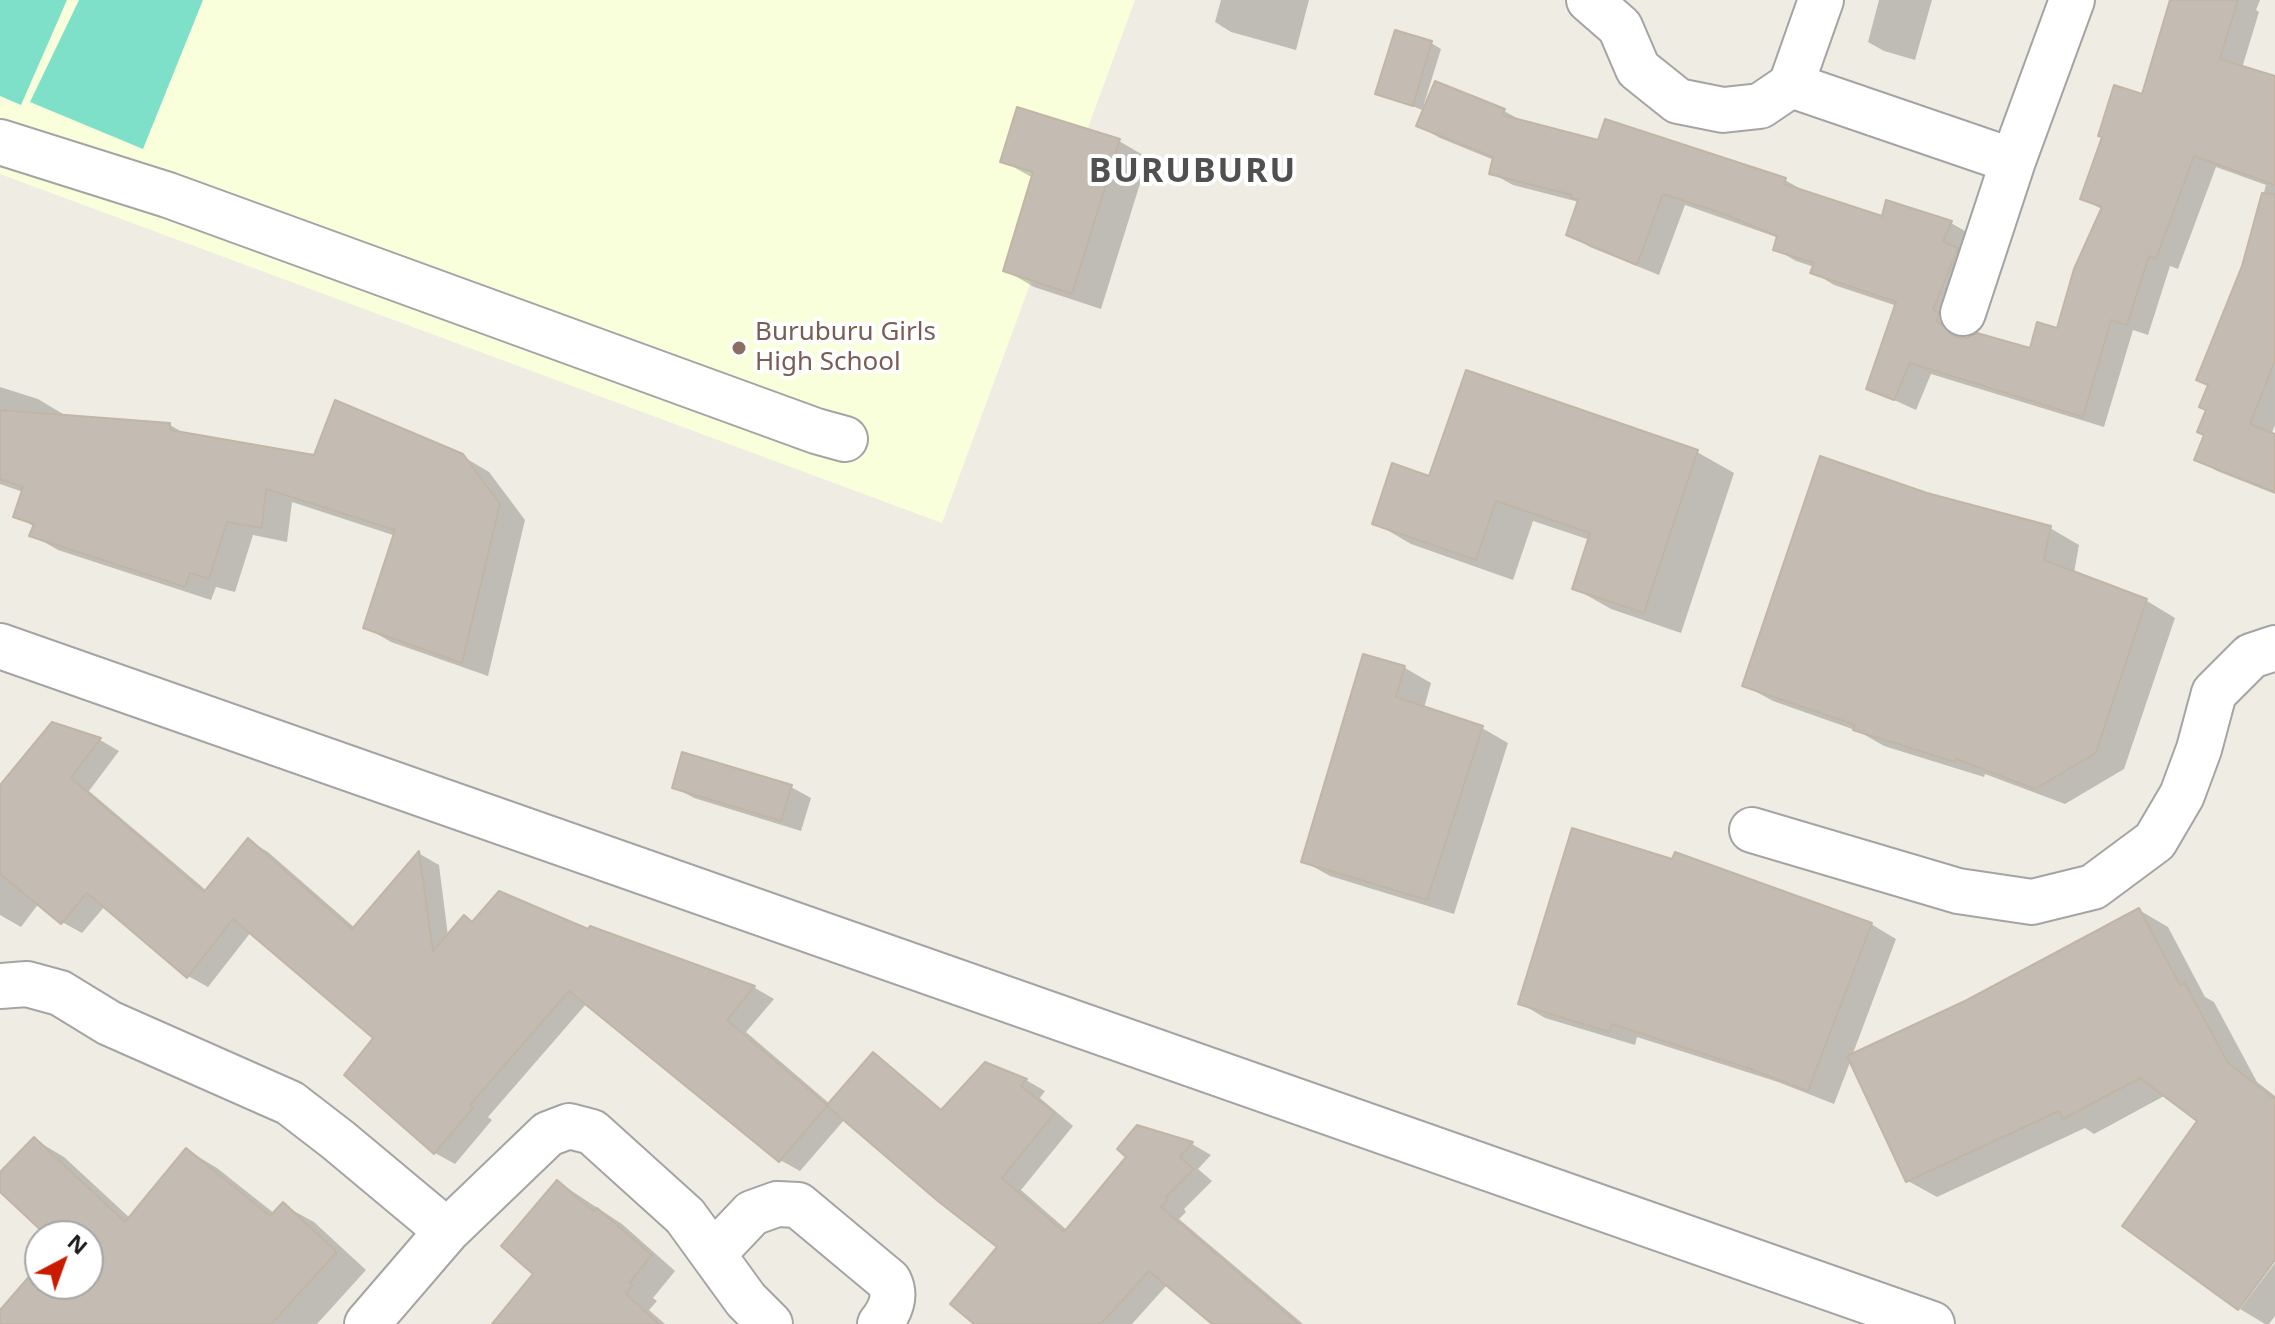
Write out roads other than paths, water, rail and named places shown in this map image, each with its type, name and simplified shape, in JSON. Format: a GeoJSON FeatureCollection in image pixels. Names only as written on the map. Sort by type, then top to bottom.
{"type":"FeatureCollection","features":[{"type":"Feature","properties":{"kind":"street"},"geometry":{"type":"LineString","coordinates":[[1589,0],[1620,27],[1638,69],[1678,101],[1723,110],[1760,106],[1791,85],[1821,0]]}},
{"type":"Feature","properties":{"kind":"street"},"geometry":{"type":"LineString","coordinates":[[1963,313],[2013,161],[2072,0]]}},
{"type":"Feature","properties":{"kind":"street"},"geometry":{"type":"LineString","coordinates":[[1791,85],[2013,161]]}},
{"type":"Feature","properties":{"kind":"street"},"geometry":{"type":"LineString","coordinates":[[0,142],[168,195],[845,439]]}},
{"type":"Feature","properties":{"kind":"street"},"geometry":{"type":"LineString","coordinates":[[0,646],[1932,1324]]}},
{"type":"Feature","properties":{"kind":"street"},"geometry":{"type":"LineString","coordinates":[[1752,830],[1958,891],[2032,902],[2093,887],[2155,841],[2182,795],[2199,749],[2214,693],[2251,656],[2275,648]]}},
{"type":"Feature","properties":{"kind":"street"},"geometry":{"type":"LineString","coordinates":[[0,986],[27,984],[60,993],[109,1023],[290,1103],[447,1231]]}},
{"type":"Feature","properties":{"kind":"street"},"geometry":{"type":"LineString","coordinates":[[367,1324],[447,1231],[548,1134],[569,1126],[592,1132],[685,1216],[746,1300],[770,1324]]}},
{"type":"Feature","properties":{"kind":"street"},"geometry":{"type":"LineString","coordinates":[[714,1253],[752,1213],[777,1204],[798,1205],[889,1281],[893,1289],[892,1303],[880,1324]]}},
{"type":"Feature","properties":{"kind":"place","name":"Buruburu Girls High School"},"geometry":{"type":"Point","coordinates":[739,348]}},
{"type":"Feature","properties":{"kind":"district","name":"BURUBURU"},"geometry":{"type":"Point","coordinates":[1193,172]}}]}
